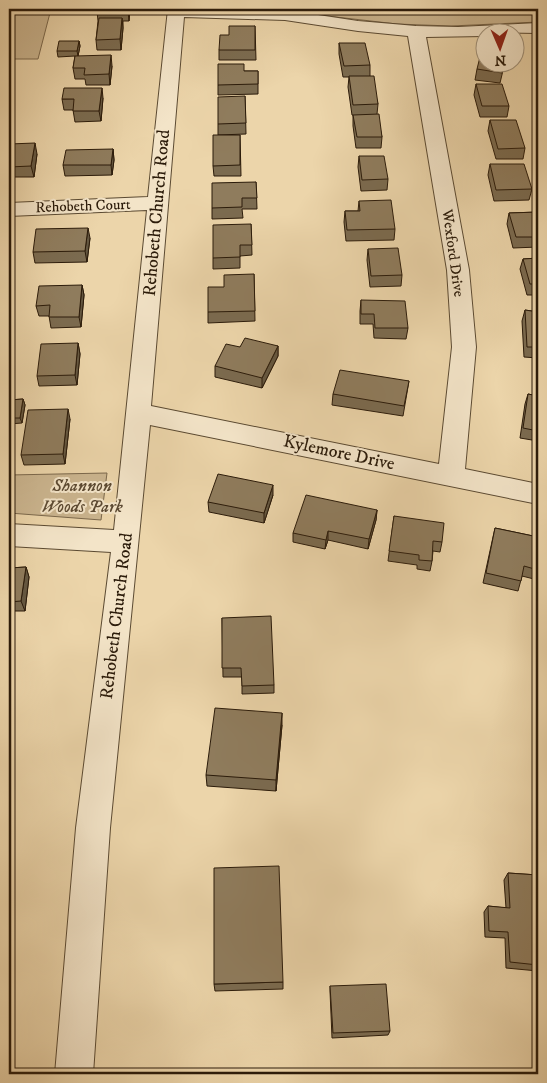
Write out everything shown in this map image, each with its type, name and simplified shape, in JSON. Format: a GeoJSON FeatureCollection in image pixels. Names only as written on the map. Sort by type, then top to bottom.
{"type":"FeatureCollection","features":[{"type":"Feature","properties":{"kind":"street"},"geometry":{"type":"LineString","coordinates":[[176,10],[284,15],[358,26],[416,31],[458,32],[538,28]]}},
{"type":"Feature","properties":{"kind":"street","name":"Rehobeth Church Road"},"geometry":{"type":"LineString","coordinates":[[74,1074],[93,828],[126,542],[176,10]]}},
{"type":"Feature","properties":{"kind":"street","name":"Wexford Drive"},"geometry":{"type":"LineString","coordinates":[[416,31],[458,270],[462,318],[463,366],[452,476]]}},
{"type":"Feature","properties":{"kind":"street","name":"Rehobeth Court"},"geometry":{"type":"LineString","coordinates":[[9,209],[157,203]]}},
{"type":"Feature","properties":{"kind":"street","name":"Kylemore Drive"},"geometry":{"type":"LineString","coordinates":[[138,413],[538,494]]}},
{"type":"Feature","properties":{"kind":"street"},"geometry":{"type":"LineString","coordinates":[[9,535],[126,542]]}},
{"type":"Feature","properties":{"kind":"green space"},"geometry":{"type":"Polygon","coordinates":[[[9,9],[51,9],[38,59],[9,59],[9,9]]]}},
{"type":"Feature","properties":{"kind":"green space"},"geometry":{"type":"Polygon","coordinates":[[[266,9],[538,9],[538,22],[474,22],[474,25],[451,26],[397,24],[266,9]]]}},
{"type":"Feature","properties":{"kind":"green space","name":"Shannon Woods Park"},"geometry":{"type":"Polygon","coordinates":[[[107,473],[101,520],[9,513],[9,475],[107,473]]]}},
{"type":"Feature","properties":{"kind":"building"},"geometry":{"type":"Polygon","coordinates":[[[97,9],[128,9],[128,11],[97,11],[97,9]]]}},
{"type":"Feature","properties":{"kind":"building"},"geometry":{"type":"Polygon","coordinates":[[[99,18],[122,18],[120,39],[96,40],[99,18]]]}},
{"type":"Feature","properties":{"kind":"building"},"geometry":{"type":"Polygon","coordinates":[[[229,26],[255,26],[255,50],[219,50],[220,35],[229,35],[229,26]]]}},
{"type":"Feature","properties":{"kind":"building"},"geometry":{"type":"Polygon","coordinates":[[[59,41],[79,41],[77,51],[57,51],[59,41]]]}},
{"type":"Feature","properties":{"kind":"building"},"geometry":{"type":"Polygon","coordinates":[[[339,43],[365,43],[370,65],[344,66],[339,43]]]}},
{"type":"Feature","properties":{"kind":"building"},"geometry":{"type":"Polygon","coordinates":[[[111,55],[109,74],[84,75],[85,68],[73,68],[75,56],[111,55]]]}},
{"type":"Feature","properties":{"kind":"building"},"geometry":{"type":"Polygon","coordinates":[[[218,64],[244,64],[244,71],[258,71],[258,84],[218,85],[218,64]]]}},
{"type":"Feature","properties":{"kind":"building"},"geometry":{"type":"Polygon","coordinates":[[[349,76],[374,76],[378,104],[353,105],[349,76]]]}},
{"type":"Feature","properties":{"kind":"building"},"geometry":{"type":"Polygon","coordinates":[[[476,84],[502,84],[509,106],[482,106],[476,84]]]}},
{"type":"Feature","properties":{"kind":"building"},"geometry":{"type":"Polygon","coordinates":[[[64,88],[102,88],[99,111],[73,111],[74,99],[62,99],[64,88]]]}},
{"type":"Feature","properties":{"kind":"building"},"geometry":{"type":"Polygon","coordinates":[[[245,96],[246,123],[218,124],[218,97],[245,96]]]}},
{"type":"Feature","properties":{"kind":"building"},"geometry":{"type":"Polygon","coordinates":[[[379,114],[382,137],[357,137],[353,115],[379,114]]]}},
{"type":"Feature","properties":{"kind":"building"},"geometry":{"type":"Polygon","coordinates":[[[490,120],[516,120],[525,148],[498,149],[490,120]]]}},
{"type":"Feature","properties":{"kind":"building"},"geometry":{"type":"Polygon","coordinates":[[[213,135],[240,135],[240,165],[213,166],[213,135]]]}},
{"type":"Feature","properties":{"kind":"building"},"geometry":{"type":"Polygon","coordinates":[[[35,143],[31,166],[9,167],[9,144],[35,143]]]}},
{"type":"Feature","properties":{"kind":"building"},"geometry":{"type":"Polygon","coordinates":[[[113,149],[111,165],[63,165],[66,150],[113,149]]]}},
{"type":"Feature","properties":{"kind":"building"},"geometry":{"type":"Polygon","coordinates":[[[359,156],[384,156],[388,179],[362,180],[359,156]]]}},
{"type":"Feature","properties":{"kind":"building"},"geometry":{"type":"Polygon","coordinates":[[[490,164],[524,164],[532,189],[496,190],[490,164]]]}},
{"type":"Feature","properties":{"kind":"building"},"geometry":{"type":"Polygon","coordinates":[[[256,182],[257,198],[242,198],[242,207],[212,208],[212,183],[256,182]]]}},
{"type":"Feature","properties":{"kind":"building"},"geometry":{"type":"Polygon","coordinates":[[[391,200],[395,229],[347,230],[345,211],[360,211],[359,201],[391,200]]]}},
{"type":"Feature","properties":{"kind":"building"},"geometry":{"type":"Polygon","coordinates":[[[538,212],[538,237],[516,237],[509,213],[538,212]]]}},
{"type":"Feature","properties":{"kind":"building"},"geometry":{"type":"Polygon","coordinates":[[[251,224],[252,245],[240,245],[240,257],[213,258],[213,225],[251,224]]]}},
{"type":"Feature","properties":{"kind":"building"},"geometry":{"type":"Polygon","coordinates":[[[88,228],[85,251],[33,252],[36,229],[88,228]]]}},
{"type":"Feature","properties":{"kind":"building"},"geometry":{"type":"Polygon","coordinates":[[[398,248],[402,275],[371,276],[368,249],[398,248]]]}},
{"type":"Feature","properties":{"kind":"building"},"geometry":{"type":"Polygon","coordinates":[[[538,258],[538,284],[530,284],[523,259],[538,258]]]}},
{"type":"Feature","properties":{"kind":"building"},"geometry":{"type":"Polygon","coordinates":[[[254,274],[255,311],[208,312],[208,287],[224,287],[224,275],[254,274]]]}},
{"type":"Feature","properties":{"kind":"building"},"geometry":{"type":"Polygon","coordinates":[[[82,285],[79,317],[49,317],[50,305],[36,306],[39,286],[82,285]]]}},
{"type":"Feature","properties":{"kind":"building"},"geometry":{"type":"Polygon","coordinates":[[[361,300],[405,301],[408,328],[375,328],[374,314],[361,314],[361,300]]]}},
{"type":"Feature","properties":{"kind":"building"},"geometry":{"type":"Polygon","coordinates":[[[525,310],[538,312],[538,347],[527,347],[525,310]]]}},
{"type":"Feature","properties":{"kind":"building"},"geometry":{"type":"Polygon","coordinates":[[[245,338],[278,346],[262,378],[215,366],[226,344],[240,347],[245,338]]]}},
{"type":"Feature","properties":{"kind":"building"},"geometry":{"type":"Polygon","coordinates":[[[78,343],[75,375],[37,376],[41,344],[78,343]]]}},
{"type":"Feature","properties":{"kind":"building"},"geometry":{"type":"Polygon","coordinates":[[[340,370],[409,381],[404,406],[333,394],[340,370]]]}},
{"type":"Feature","properties":{"kind":"building"},"geometry":{"type":"Polygon","coordinates":[[[528,394],[538,396],[538,431],[523,428],[528,394]]]}},
{"type":"Feature","properties":{"kind":"building"},"geometry":{"type":"Polygon","coordinates":[[[23,399],[20,418],[9,418],[9,400],[23,399]]]}},
{"type":"Feature","properties":{"kind":"building"},"geometry":{"type":"Polygon","coordinates":[[[68,409],[63,454],[21,455],[28,410],[68,409]]]}},
{"type":"Feature","properties":{"kind":"building"},"geometry":{"type":"Polygon","coordinates":[[[218,474],[273,485],[264,513],[208,502],[218,474]]]}},
{"type":"Feature","properties":{"kind":"building"},"geometry":{"type":"Polygon","coordinates":[[[306,495],[377,510],[369,539],[328,531],[326,540],[293,533],[306,495]]]}},
{"type":"Feature","properties":{"kind":"building"},"geometry":{"type":"Polygon","coordinates":[[[394,516],[444,523],[442,542],[433,541],[432,561],[419,560],[419,555],[389,551],[394,516]]]}},
{"type":"Feature","properties":{"kind":"building"},"geometry":{"type":"Polygon","coordinates":[[[495,528],[538,537],[538,570],[524,566],[521,581],[486,573],[495,528]]]}},
{"type":"Feature","properties":{"kind":"building"},"geometry":{"type":"Polygon","coordinates":[[[26,567],[21,601],[9,602],[9,568],[26,567]]]}},
{"type":"Feature","properties":{"kind":"building"},"geometry":{"type":"Polygon","coordinates":[[[271,616],[274,685],[242,686],[241,668],[222,668],[222,618],[271,616]]]}},
{"type":"Feature","properties":{"kind":"building"},"geometry":{"type":"Polygon","coordinates":[[[215,708],[282,713],[276,780],[206,775],[215,708]]]}},
{"type":"Feature","properties":{"kind":"building"},"geometry":{"type":"Polygon","coordinates":[[[279,866],[283,982],[214,984],[214,868],[279,866]]]}},
{"type":"Feature","properties":{"kind":"building"},"geometry":{"type":"Polygon","coordinates":[[[508,873],[538,875],[538,965],[510,962],[508,932],[489,931],[488,906],[510,908],[508,873]]]}},
{"type":"Feature","properties":{"kind":"building"},"geometry":{"type":"Polygon","coordinates":[[[386,984],[390,1031],[333,1033],[330,986],[386,984]]]}},
{"type":"Feature","properties":{"kind":"waterway"},"geometry":{"type":"LineString","coordinates":[[455,9],[475,9]]}}]}
